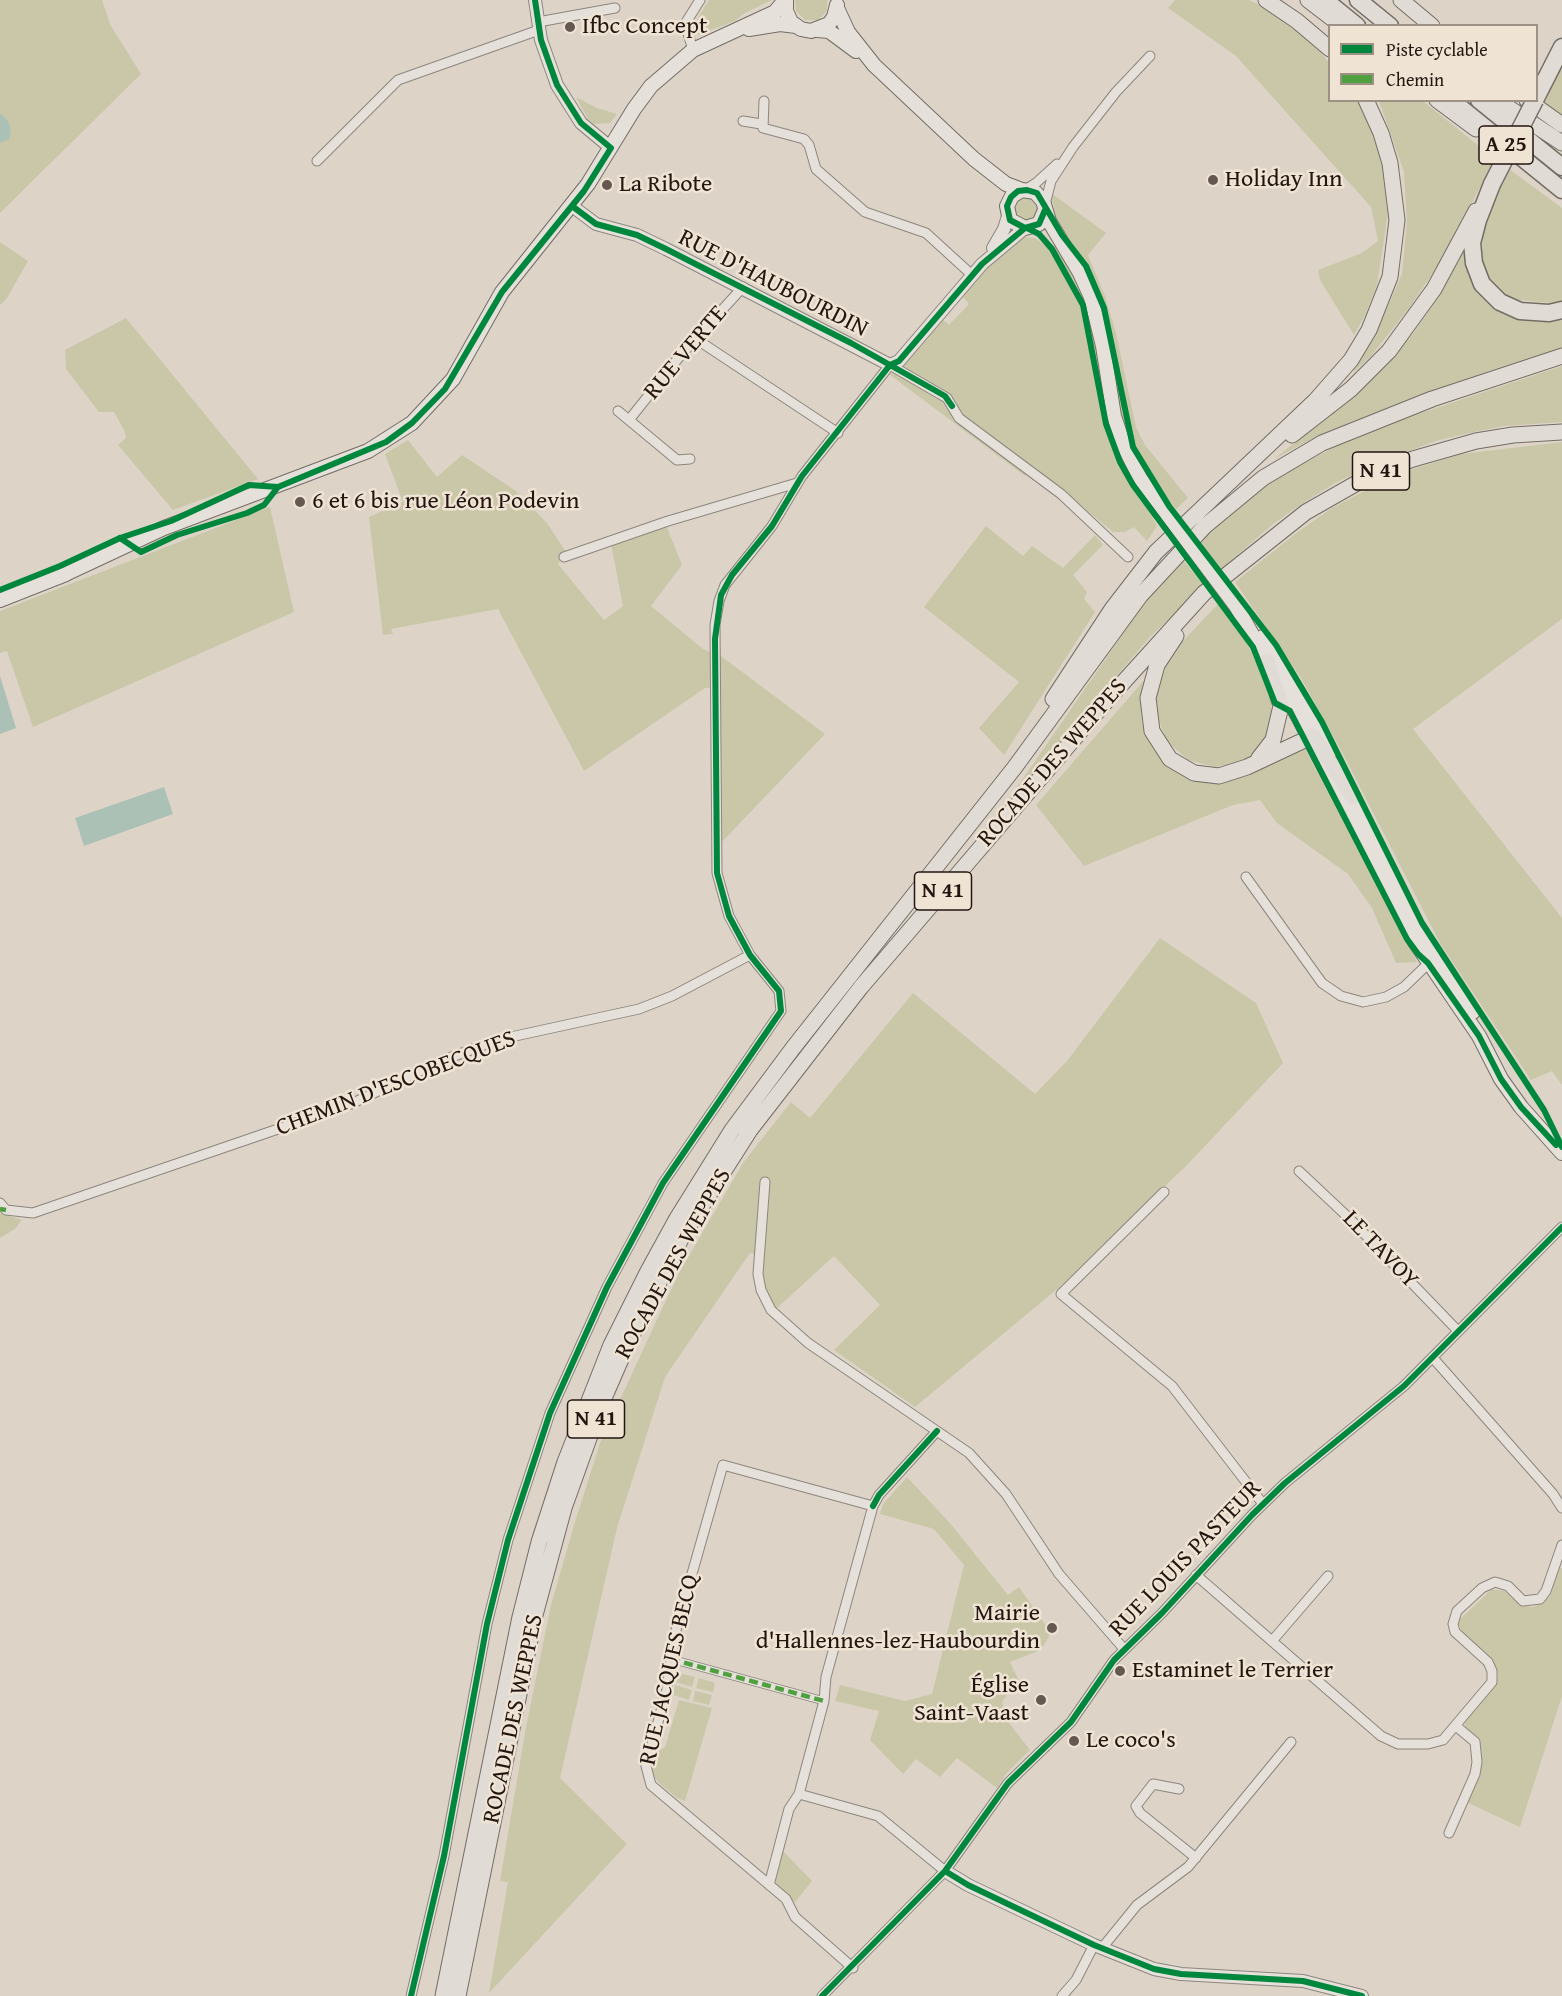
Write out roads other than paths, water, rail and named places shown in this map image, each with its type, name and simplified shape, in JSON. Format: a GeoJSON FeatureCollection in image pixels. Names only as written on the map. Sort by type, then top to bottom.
{"type":"FeatureCollection","features":[{"type":"Feature","properties":{"kind":"highway"},"geometry":{"type":"LineString","coordinates":[[1266,0],[1297,21],[1328,48]]}},
{"type":"Feature","properties":{"kind":"highway"},"geometry":{"type":"LineString","coordinates":[[1308,0],[1339,24]]}},
{"type":"Feature","properties":{"kind":"highway"},"geometry":{"type":"LineString","coordinates":[[1325,0],[1355,24]]}},
{"type":"Feature","properties":{"kind":"highway"},"geometry":{"type":"LineString","coordinates":[[1358,0],[1388,24]]}},
{"type":"Feature","properties":{"kind":"highway"},"geometry":{"type":"LineString","coordinates":[[1401,0],[1430,24]]}},
{"type":"Feature","properties":{"kind":"highway"},"geometry":{"type":"LineString","coordinates":[[1415,0],[1436,24]]}},
{"type":"Feature","properties":{"kind":"highway"},"geometry":{"type":"LineString","coordinates":[[1538,95],[1562,47]]}},
{"type":"Feature","properties":{"kind":"highway"},"geometry":{"type":"LineString","coordinates":[[970,824],[1136,575],[1164,543],[1296,421],[1340,375],[1369,330],[1386,291],[1396,240],[1396,201],[1384,141],[1367,102]]}},
{"type":"Feature","properties":{"kind":"highway"},"geometry":{"type":"LineString","coordinates":[[1440,102],[1470,126],[1503,142]]}},
{"type":"Feature","properties":{"kind":"highway","name":"A 25"},"geometry":{"type":"LineString","coordinates":[[1453,102],[1562,190]]}},
{"type":"Feature","properties":{"kind":"highway","name":"A 25"},"geometry":{"type":"LineString","coordinates":[[1481,102],[1562,167]]}},
{"type":"Feature","properties":{"kind":"highway"},"geometry":{"type":"LineString","coordinates":[[1500,102],[1562,142]]}},
{"type":"Feature","properties":{"kind":"highway"},"geometry":{"type":"LineString","coordinates":[[1530,102],[1562,125]]}},
{"type":"Feature","properties":{"kind":"highway"},"geometry":{"type":"LineString","coordinates":[[1236,476],[1336,402],[1389,351],[1434,289],[1534,102]]}},
{"type":"Feature","properties":{"kind":"highway"},"geometry":{"type":"LineString","coordinates":[[1492,184],[1472,243],[1474,263],[1482,284],[1500,302],[1520,311],[1549,313],[1562,310]]}},
{"type":"Feature","properties":{"kind":"highway","name":"N 41"},"geometry":{"type":"LineString","coordinates":[[970,824],[1015,767],[1147,587],[1184,546],[1241,494],[1290,460],[1351,430],[1562,356]]}},
{"type":"Feature","properties":{"kind":"highway","name":"N 41"},"geometry":{"type":"LineString","coordinates":[[1228,574],[1306,512],[1346,488],[1385,469],[1476,441],[1513,435],[1562,432]]}},
{"type":"Feature","properties":{"kind":"highway"},"geometry":{"type":"LineString","coordinates":[[1228,574],[1164,652],[1150,686],[1149,722],[1162,750],[1180,766],[1194,773],[1218,776],[1247,767],[1309,736],[1316,737],[1351,803]]}},
{"type":"Feature","properties":{"kind":"highway","name":"ROCADE DES WEPPES"},"geometry":{"type":"LineString","coordinates":[[458,1996],[528,1651],[549,1560],[601,1405],[656,1285],[707,1196],[778,1091],[861,987],[1189,608],[1228,574]]}},
{"type":"Feature","properties":{"kind":"highway"},"geometry":{"type":"LineString","coordinates":[[1247,767],[1269,747],[1279,723],[1281,699],[1267,661]]}},
{"type":"Feature","properties":{"kind":"highway","name":"ROCADE DES WEPPES"},"geometry":{"type":"LineString","coordinates":[[443,1991],[520,1617],[539,1542],[565,1461],[611,1345],[676,1220],[732,1130],[793,1048],[970,824]]}},
{"type":"Feature","properties":{"kind":"main road"},"geometry":{"type":"LineString","coordinates":[[786,0],[787,14],[796,26]]}},
{"type":"Feature","properties":{"kind":"main road"},"geometry":{"type":"LineString","coordinates":[[0,600],[119,555],[328,467],[386,442],[412,423],[453,379],[512,278],[572,206],[651,86],[693,50],[775,12],[786,0]]}},
{"type":"Feature","properties":{"kind":"main road"},"geometry":{"type":"LineString","coordinates":[[817,30],[831,22],[837,4]]}},
{"type":"Feature","properties":{"kind":"main road"},"geometry":{"type":"LineString","coordinates":[[837,4],[848,32],[874,65]]}},
{"type":"Feature","properties":{"kind":"main road"},"geometry":{"type":"LineString","coordinates":[[729,33],[772,25],[796,26],[804,30],[833,34],[874,65],[974,159],[1006,184],[1037,193],[1045,208],[1048,221],[1084,282],[1093,303],[1120,437],[1135,471],[1236,606],[1259,632],[1287,674],[1351,803],[1433,959],[1479,1036],[1501,1079],[1521,1107],[1562,1152]]}},
{"type":"Feature","properties":{"kind":"main road"},"geometry":{"type":"LineString","coordinates":[[974,159],[1003,198],[1007,212],[1015,225],[1046,235],[1069,256]]}},
{"type":"Feature","properties":{"kind":"main road"},"geometry":{"type":"LineString","coordinates":[[1007,212],[1011,197],[1024,190]]}},
{"type":"Feature","properties":{"kind":"main road"},"geometry":{"type":"LineString","coordinates":[[1028,228],[1040,222],[1045,208]]}},
{"type":"Feature","properties":{"kind":"main road"},"geometry":{"type":"LineString","coordinates":[[1236,606],[1309,736]]}},
{"type":"Feature","properties":{"kind":"street"},"geometry":{"type":"LineString","coordinates":[[535,0],[538,26],[548,62],[568,103],[586,128],[611,148]]}},
{"type":"Feature","properties":{"kind":"street"},"geometry":{"type":"LineString","coordinates":[[693,50],[685,24],[700,0]]}},
{"type":"Feature","properties":{"kind":"street"},"geometry":{"type":"LineString","coordinates":[[317,162],[398,80],[538,26],[615,8]]}},
{"type":"Feature","properties":{"kind":"street"},"geometry":{"type":"LineString","coordinates":[[1024,190],[1045,176],[1073,147],[1116,92],[1150,56]]}},
{"type":"Feature","properties":{"kind":"street"},"geometry":{"type":"LineString","coordinates":[[761,124],[764,101]]}},
{"type":"Feature","properties":{"kind":"street"},"geometry":{"type":"LineString","coordinates":[[743,121],[761,124],[767,131],[804,139],[809,145],[816,169],[865,212],[926,234],[972,274]]}},
{"type":"Feature","properties":{"kind":"street"},"geometry":{"type":"LineString","coordinates":[[1045,208],[1047,189],[1073,147]]}},
{"type":"Feature","properties":{"kind":"street","name":"RUE D'HAUBOURDIN"},"geometry":{"type":"LineString","coordinates":[[572,206],[596,224],[637,235],[743,287],[945,396],[959,418],[1067,499],[1128,557]]}},
{"type":"Feature","properties":{"kind":"street"},"geometry":{"type":"LineString","coordinates":[[982,264],[1004,229],[1007,212]]}},
{"type":"Feature","properties":{"kind":"street"},"geometry":{"type":"LineString","coordinates":[[411,1996],[444,1856],[487,1624],[508,1540],[550,1413],[580,1341],[663,1183],[781,1011],[781,998],[775,984],[750,956],[725,906],[717,873],[715,625],[719,601],[732,575],[772,526],[797,483],[890,365],[899,361],[982,264],[1028,228]]}},
{"type":"Feature","properties":{"kind":"street","name":"RUE VERTE"},"geometry":{"type":"LineString","coordinates":[[629,420],[696,339],[743,287]]}},
{"type":"Feature","properties":{"kind":"street"},"geometry":{"type":"LineString","coordinates":[[696,339],[837,433]]}},
{"type":"Feature","properties":{"kind":"street","name":"RUE VERTE"},"geometry":{"type":"LineString","coordinates":[[618,411],[677,460],[690,459]]}},
{"type":"Feature","properties":{"kind":"street"},"geometry":{"type":"LineString","coordinates":[[564,557],[661,523],[797,483]]}},
{"type":"Feature","properties":{"kind":"street"},"geometry":{"type":"LineString","coordinates":[[1246,877],[1322,983],[1341,996],[1363,1002],[1386,997],[1404,987],[1433,959]]}},
{"type":"Feature","properties":{"kind":"street","name":"CHEMIN D'ESCOBECQUES"},"geometry":{"type":"LineString","coordinates":[[3,1206],[33,1213],[362,1100],[441,1061],[496,1040],[639,1009],[672,996],[750,956]]}},
{"type":"Feature","properties":{"kind":"street","name":"LE TAVOY"},"geometry":{"type":"LineString","coordinates":[[1299,1171],[1350,1219],[1458,1331]]}},
{"type":"Feature","properties":{"kind":"street"},"geometry":{"type":"LineString","coordinates":[[765,1182],[758,1274],[761,1290],[771,1310],[808,1342],[969,1453],[1000,1487],[1054,1568],[1124,1649]]}},
{"type":"Feature","properties":{"kind":"street"},"geometry":{"type":"LineString","coordinates":[[1164,1192],[1061,1294],[1172,1386],[1263,1504]]}},
{"type":"Feature","properties":{"kind":"street","name":"RUE LOUIS PASTEUR"},"geometry":{"type":"LineString","coordinates":[[822,1996],[853,1968],[945,1871],[1008,1783],[1071,1722],[1109,1666],[1162,1613],[1263,1504],[1372,1413],[1433,1358],[1562,1227]]}},
{"type":"Feature","properties":{"kind":"street"},"geometry":{"type":"LineString","coordinates":[[1433,1358],[1553,1494],[1562,1508]]}},
{"type":"Feature","properties":{"kind":"street"},"geometry":{"type":"LineString","coordinates":[[769,1885],[789,1809],[799,1794],[824,1701],[826,1677],[873,1506],[879,1495],[938,1431]]}},
{"type":"Feature","properties":{"kind":"street","name":"RUE JACQUES BECQ"},"geometry":{"type":"LineString","coordinates":[[853,1968],[795,1917],[788,1901],[651,1785],[647,1778],[646,1766],[667,1689],[674,1637],[723,1464],[873,1506]]}},
{"type":"Feature","properties":{"kind":"street"},"geometry":{"type":"LineString","coordinates":[[1196,1575],[1386,1740],[1398,1744],[1428,1744],[1443,1740],[1486,1691],[1493,1676],[1488,1662],[1455,1632],[1453,1624],[1455,1616],[1490,1583],[1504,1584],[1523,1601],[1540,1599],[1546,1591],[1562,1545]]}},
{"type":"Feature","properties":{"kind":"street"},"geometry":{"type":"LineString","coordinates":[[1272,1641],[1328,1576]]}},
{"type":"Feature","properties":{"kind":"street"},"geometry":{"type":"LineString","coordinates":[[671,1659],[824,1701]]}},
{"type":"Feature","properties":{"kind":"street"},"geometry":{"type":"LineString","coordinates":[[1449,1833],[1477,1768],[1475,1742],[1456,1725]]}},
{"type":"Feature","properties":{"kind":"street"},"geometry":{"type":"LineString","coordinates":[[1062,1996],[1076,1980],[1098,1947],[1137,1905],[1181,1873],[1196,1858],[1291,1742]]}},
{"type":"Feature","properties":{"kind":"street"},"geometry":{"type":"LineString","coordinates":[[1179,1789],[1153,1784],[1136,1806],[1140,1814],[1196,1858]]}},
{"type":"Feature","properties":{"kind":"street"},"geometry":{"type":"LineString","coordinates":[[799,1794],[878,1816],[945,1871],[968,1885],[1098,1947],[1167,1972],[1303,1981],[1359,1996]]}},
{"type":"Feature","properties":{"kind":"place","name":"Ifbc Concept"},"geometry":{"type":"Point","coordinates":[570,27]}},
{"type":"Feature","properties":{"kind":"place","name":"Holiday Inn"},"geometry":{"type":"Point","coordinates":[1213,180]}},
{"type":"Feature","properties":{"kind":"place","name":"La Ribote"},"geometry":{"type":"Point","coordinates":[607,185]}},
{"type":"Feature","properties":{"kind":"place","name":"6 et 6 bis rue Léon Podevin"},"geometry":{"type":"Point","coordinates":[300,502]}},
{"type":"Feature","properties":{"kind":"place","name":"Mairie d'Hallennes-lez-Haubourdin"},"geometry":{"type":"Point","coordinates":[1052,1628]}},
{"type":"Feature","properties":{"kind":"place","name":"Estaminet le Terrier"},"geometry":{"type":"Point","coordinates":[1120,1671]}},
{"type":"Feature","properties":{"kind":"place","name":"Église Saint-Vaast"},"geometry":{"type":"Point","coordinates":[1041,1700]}},
{"type":"Feature","properties":{"kind":"place","name":"Le coco's"},"geometry":{"type":"Point","coordinates":[1074,1741]}}]}
